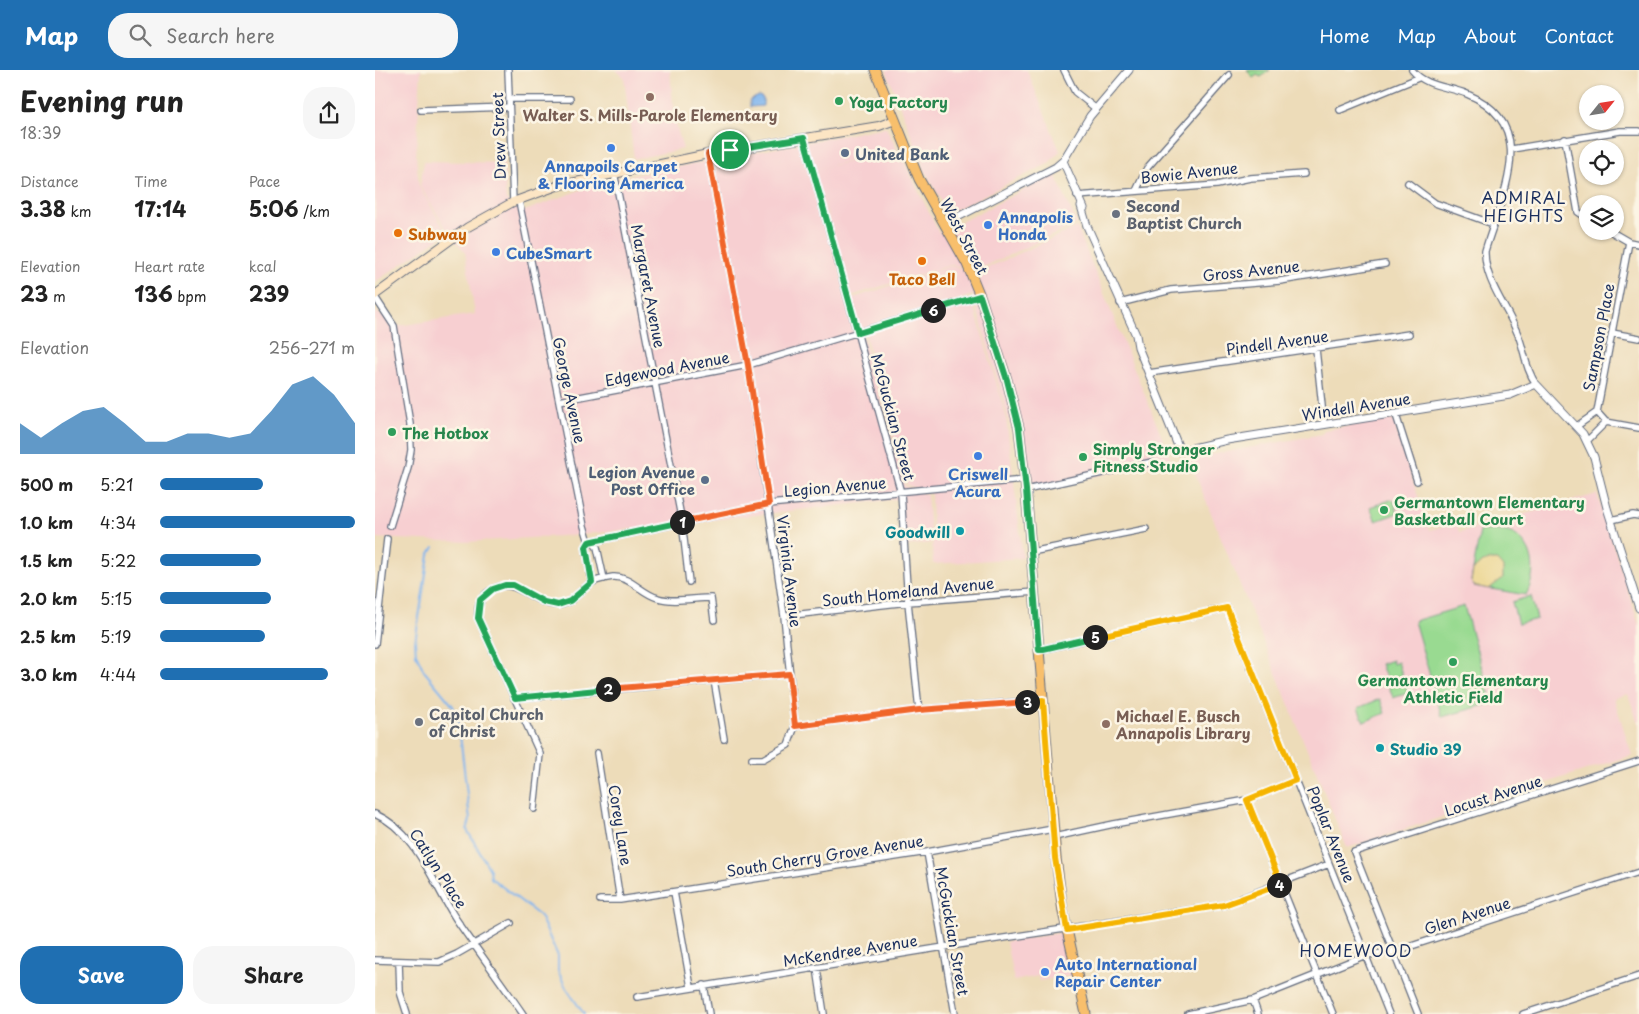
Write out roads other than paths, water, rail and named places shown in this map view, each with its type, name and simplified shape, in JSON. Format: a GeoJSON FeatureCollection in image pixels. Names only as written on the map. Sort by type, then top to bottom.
{"type":"FeatureCollection","features":[{"type":"Feature","properties":{"kind":"main road","name":"West Street"},"geometry":{"type":"LineString","coordinates":[[875,70],[919,179],[967,264],[980,296],[1007,380],[1019,428],[1035,592],[1053,833],[1067,930],[1086,1014]]}},
{"type":"Feature","properties":{"kind":"main road"},"geometry":{"type":"LineString","coordinates":[[375,296],[459,233],[516,201],[557,186],[614,172],[708,154],[879,126],[895,120]]}},
{"type":"Feature","properties":{"kind":"street","name":"Drew Street"},"geometry":{"type":"LineString","coordinates":[[508,70],[516,201]]}},
{"type":"Feature","properties":{"kind":"street"},"geometry":{"type":"LineString","coordinates":[[1064,70],[1075,92],[1095,108]]}},
{"type":"Feature","properties":{"kind":"street"},"geometry":{"type":"LineString","coordinates":[[943,224],[1045,173],[1063,161],[1095,108],[1129,70]]}},
{"type":"Feature","properties":{"kind":"street"},"geometry":{"type":"LineString","coordinates":[[1412,70],[1418,78],[1435,86],[1467,94],[1484,104],[1499,116],[1508,133],[1512,149],[1511,168],[1485,250],[1485,264],[1517,331],[1525,366],[1536,384],[1577,426],[1595,457],[1611,520],[1639,608]]}},
{"type":"Feature","properties":{"kind":"street"},"geometry":{"type":"LineString","coordinates":[[1136,191],[1147,168],[1229,75]]}},
{"type":"Feature","properties":{"kind":"street"},"geometry":{"type":"LineString","coordinates":[[1340,110],[1418,78]]}},
{"type":"Feature","properties":{"kind":"street"},"geometry":{"type":"LineString","coordinates":[[509,99],[570,99]]}},
{"type":"Feature","properties":{"kind":"street"},"geometry":{"type":"LineString","coordinates":[[421,110],[509,107]]}},
{"type":"Feature","properties":{"kind":"street"},"geometry":{"type":"LineString","coordinates":[[1512,149],[1619,131],[1639,131]]}},
{"type":"Feature","properties":{"kind":"street","name":"McGuckian Street"},"geometry":{"type":"LineString","coordinates":[[804,138],[901,493],[908,602],[919,710]]}},
{"type":"Feature","properties":{"kind":"street"},"geometry":{"type":"LineString","coordinates":[[1565,139],[1579,213]]}},
{"type":"Feature","properties":{"kind":"street","name":"Virginia Avenue"},"geometry":{"type":"LineString","coordinates":[[708,154],[748,365],[785,616],[795,726]]}},
{"type":"Feature","properties":{"kind":"street"},"geometry":{"type":"LineString","coordinates":[[1063,161],[1131,329],[1131,337],[1138,347],[1149,373]]}},
{"type":"Feature","properties":{"kind":"street","name":"Margaret Avenue"},"geometry":{"type":"LineString","coordinates":[[614,172],[682,522],[689,582]]}},
{"type":"Feature","properties":{"kind":"street","name":"Bowie Avenue"},"geometry":{"type":"LineString","coordinates":[[1077,196],[1217,185],[1250,178],[1304,174]]}},
{"type":"Feature","properties":{"kind":"street"},"geometry":{"type":"LineString","coordinates":[[1408,183],[1435,203],[1493,224]]}},
{"type":"Feature","properties":{"kind":"street","name":"George Avenue"},"geometry":{"type":"LineString","coordinates":[[516,201],[584,526],[590,542],[586,547],[592,582]]}},
{"type":"Feature","properties":{"kind":"street"},"geometry":{"type":"LineString","coordinates":[[1624,239],[1639,244]]}},
{"type":"Feature","properties":{"kind":"street","name":"Sampson Place"},"geometry":{"type":"LineString","coordinates":[[1577,426],[1597,412],[1629,242]]}},
{"type":"Feature","properties":{"kind":"street","name":"Gross Avenue"},"geometry":{"type":"LineString","coordinates":[[1120,303],[1171,290],[1280,281],[1385,264]]}},
{"type":"Feature","properties":{"kind":"street"},"geometry":{"type":"LineString","coordinates":[[375,296],[394,326],[411,424],[411,450],[408,468],[390,526]]}},
{"type":"Feature","properties":{"kind":"street","name":"Edgewood Avenue"},"geometry":{"type":"LineString","coordinates":[[559,400],[748,365],[980,296]]}},
{"type":"Feature","properties":{"kind":"street"},"geometry":{"type":"LineString","coordinates":[[1612,333],[1639,338]]}},
{"type":"Feature","properties":{"kind":"street","name":"Pindell Avenue"},"geometry":{"type":"LineString","coordinates":[[1149,373],[1409,334]]}},
{"type":"Feature","properties":{"kind":"street"},"geometry":{"type":"LineString","coordinates":[[1316,349],[1324,425]]}},
{"type":"Feature","properties":{"kind":"street","name":"Windell Avenue"},"geometry":{"type":"LineString","coordinates":[[1149,373],[1180,451],[1227,440],[1510,395],[1536,384]]}},
{"type":"Feature","properties":{"kind":"street"},"geometry":{"type":"LineString","coordinates":[[1597,412],[1606,422],[1639,428]]}},
{"type":"Feature","properties":{"kind":"street"},"geometry":{"type":"LineString","coordinates":[[1396,414],[1417,481]]}},
{"type":"Feature","properties":{"kind":"street"},"geometry":{"type":"LineString","coordinates":[[1587,441],[1606,422]]}},
{"type":"Feature","properties":{"kind":"street","name":"Legion Avenue"},"geometry":{"type":"LineString","coordinates":[[590,542],[769,504],[1026,485],[1152,462]]}},
{"type":"Feature","properties":{"kind":"street"},"geometry":{"type":"LineString","coordinates":[[1611,520],[1633,515],[1639,516]]}},
{"type":"Feature","properties":{"kind":"street"},"geometry":{"type":"LineString","coordinates":[[1031,552],[1146,529]]}},
{"type":"Feature","properties":{"kind":"street"},"geometry":{"type":"LineString","coordinates":[[375,644],[377,607],[387,539]]}},
{"type":"Feature","properties":{"kind":"street"},"geometry":{"type":"LineString","coordinates":[[590,542],[597,547],[604,580]]}},
{"type":"Feature","properties":{"kind":"street"},"geometry":{"type":"LineString","coordinates":[[534,809],[540,754],[478,618],[480,600],[493,589],[505,585],[513,585],[544,602],[558,605],[570,601],[592,582],[613,577],[622,578],[658,598],[711,598],[714,620]]}},
{"type":"Feature","properties":{"kind":"street","name":"South Homeland Avenue"},"geometry":{"type":"LineString","coordinates":[[785,616],[908,602],[1035,592]]}},
{"type":"Feature","properties":{"kind":"street","name":"Poplar Avenue"},"geometry":{"type":"LineString","coordinates":[[1039,650],[1227,608],[1389,1014]]}},
{"type":"Feature","properties":{"kind":"street"},"geometry":{"type":"LineString","coordinates":[[515,698],[789,674]]}},
{"type":"Feature","properties":{"kind":"street"},"geometry":{"type":"LineString","coordinates":[[714,680],[724,739]]}},
{"type":"Feature","properties":{"kind":"street"},"geometry":{"type":"LineString","coordinates":[[752,759],[763,759],[788,745],[795,726],[919,710],[1043,700]]}},
{"type":"Feature","properties":{"kind":"street","name":"Corey Lane"},"geometry":{"type":"LineString","coordinates":[[597,753],[620,900]]}},
{"type":"Feature","properties":{"kind":"street","name":"Locust Avenue"},"geometry":{"type":"LineString","coordinates":[[1354,852],[1639,761]]}},
{"type":"Feature","properties":{"kind":"street","name":"South Cherry Grove Avenue"},"geometry":{"type":"LineString","coordinates":[[600,900],[620,900],[674,892],[1053,833],[1247,800],[1296,780]]}},
{"type":"Feature","properties":{"kind":"street"},"geometry":{"type":"LineString","coordinates":[[1247,800],[1333,1014]]}},
{"type":"Feature","properties":{"kind":"street","name":"Catlyn Place"},"geometry":{"type":"LineString","coordinates":[[375,814],[396,827],[406,837],[447,905],[523,1014]]}},
{"type":"Feature","properties":{"kind":"street","name":"McGuckian Street"},"geometry":{"type":"LineString","coordinates":[[927,852],[955,1014]]}},
{"type":"Feature","properties":{"kind":"street","name":"Poplar Avenue"},"geometry":{"type":"LineString","coordinates":[[1354,852],[1418,1014]]}},
{"type":"Feature","properties":{"kind":"street"},"geometry":{"type":"LineString","coordinates":[[1067,930],[1224,905],[1329,864]]}},
{"type":"Feature","properties":{"kind":"street","name":"Glen Avenue"},"geometry":{"type":"LineString","coordinates":[[1188,1014],[1253,1000],[1366,955],[1393,952],[1639,872]]}},
{"type":"Feature","properties":{"kind":"street"},"geometry":{"type":"LineString","coordinates":[[674,892],[691,988]]}},
{"type":"Feature","properties":{"kind":"street"},"geometry":{"type":"LineString","coordinates":[[375,960],[439,962],[457,954],[511,923]]}},
{"type":"Feature","properties":{"kind":"street","name":"McKendree Avenue"},"geometry":{"type":"LineString","coordinates":[[637,997],[944,947],[1067,930]]}},
{"type":"Feature","properties":{"kind":"street"},"geometry":{"type":"LineString","coordinates":[[399,962],[400,992],[407,1014]]}},
{"type":"Feature","properties":{"kind":"street"},"geometry":{"type":"LineString","coordinates":[[817,968],[824,1014]]}},
{"type":"Feature","properties":{"kind":"street"},"geometry":{"type":"LineString","coordinates":[[1523,1014],[1639,976]]}},
{"type":"Feature","properties":{"kind":"street"},"geometry":{"type":"LineString","coordinates":[[704,985],[709,1014]]}},
{"type":"Feature","properties":{"kind":"street"},"geometry":{"type":"LineString","coordinates":[[1253,1000],[1258,1014]]}},
{"type":"Feature","properties":{"kind":"water"},"geometry":{"type":"Polygon","coordinates":[[[759,96],[763,98],[763,106],[750,107],[750,100],[759,96]]]}},
{"type":"Feature","properties":{"kind":"waterway"},"geometry":{"type":"LineString","coordinates":[[434,547],[429,555],[415,642],[416,654],[424,671],[453,706],[459,726],[470,820],[467,830],[490,870],[491,878],[540,916],[558,956],[558,971],[566,988],[584,1014]]}},
{"type":"Feature","properties":{"kind":"place","name":"Walter S. Mills-Parole Elementary"},"geometry":{"type":"Point","coordinates":[650,97]}},
{"type":"Feature","properties":{"kind":"place","name":"Yoga Factory"},"geometry":{"type":"Point","coordinates":[839,101]}},
{"type":"Feature","properties":{"kind":"place","name":"Annapoils Carpet & Flooring America"},"geometry":{"type":"Point","coordinates":[611,148]}},
{"type":"Feature","properties":{"kind":"place","name":"United Bank"},"geometry":{"type":"Point","coordinates":[845,153]}},
{"type":"Feature","properties":{"kind":"place","name":"Second Baptist Church"},"geometry":{"type":"Point","coordinates":[1116,214]}},
{"type":"Feature","properties":{"kind":"place","name":"Annapolis Honda"},"geometry":{"type":"Point","coordinates":[988,225]}},
{"type":"Feature","properties":{"kind":"place","name":"Subway"},"geometry":{"type":"Point","coordinates":[398,233]}},
{"type":"Feature","properties":{"kind":"place","name":"CubeSmart"},"geometry":{"type":"Point","coordinates":[496,252]}},
{"type":"Feature","properties":{"kind":"place","name":"Taco Bell"},"geometry":{"type":"Point","coordinates":[922,261]}},
{"type":"Feature","properties":{"kind":"place","name":"The Hotbox"},"geometry":{"type":"Point","coordinates":[392,432]}},
{"type":"Feature","properties":{"kind":"place","name":"Criswell Acura"},"geometry":{"type":"Point","coordinates":[978,456]}},
{"type":"Feature","properties":{"kind":"place","name":"Simply Stronger Fitness Studio"},"geometry":{"type":"Point","coordinates":[1083,457]}},
{"type":"Feature","properties":{"kind":"place","name":"Legion Avenue Post Office"},"geometry":{"type":"Point","coordinates":[705,480]}},
{"type":"Feature","properties":{"kind":"place","name":"Germantown Elementary Basketball Court"},"geometry":{"type":"Point","coordinates":[1384,510]}},
{"type":"Feature","properties":{"kind":"place","name":"Goodwill"},"geometry":{"type":"Point","coordinates":[960,531]}},
{"type":"Feature","properties":{"kind":"place","name":"Germantown Elementary Athletic Field"},"geometry":{"type":"Point","coordinates":[1453,662]}},
{"type":"Feature","properties":{"kind":"place","name":"Capitol Church of Christ"},"geometry":{"type":"Point","coordinates":[419,722]}},
{"type":"Feature","properties":{"kind":"place","name":"Michael E. Busch Annapolis Library"},"geometry":{"type":"Point","coordinates":[1106,724]}},
{"type":"Feature","properties":{"kind":"place","name":"Studio 39"},"geometry":{"type":"Point","coordinates":[1380,748]}},
{"type":"Feature","properties":{"kind":"place","name":"Auto International Repair Center"},"geometry":{"type":"Point","coordinates":[1045,972]}},
{"type":"Feature","properties":{"kind":"district","name":"ADMIRAL HEIGHTS"},"geometry":{"type":"Point","coordinates":[1524,206]}},
{"type":"Feature","properties":{"kind":"district","name":"HOMEWOOD"},"geometry":{"type":"Point","coordinates":[1356,950]}}]}
